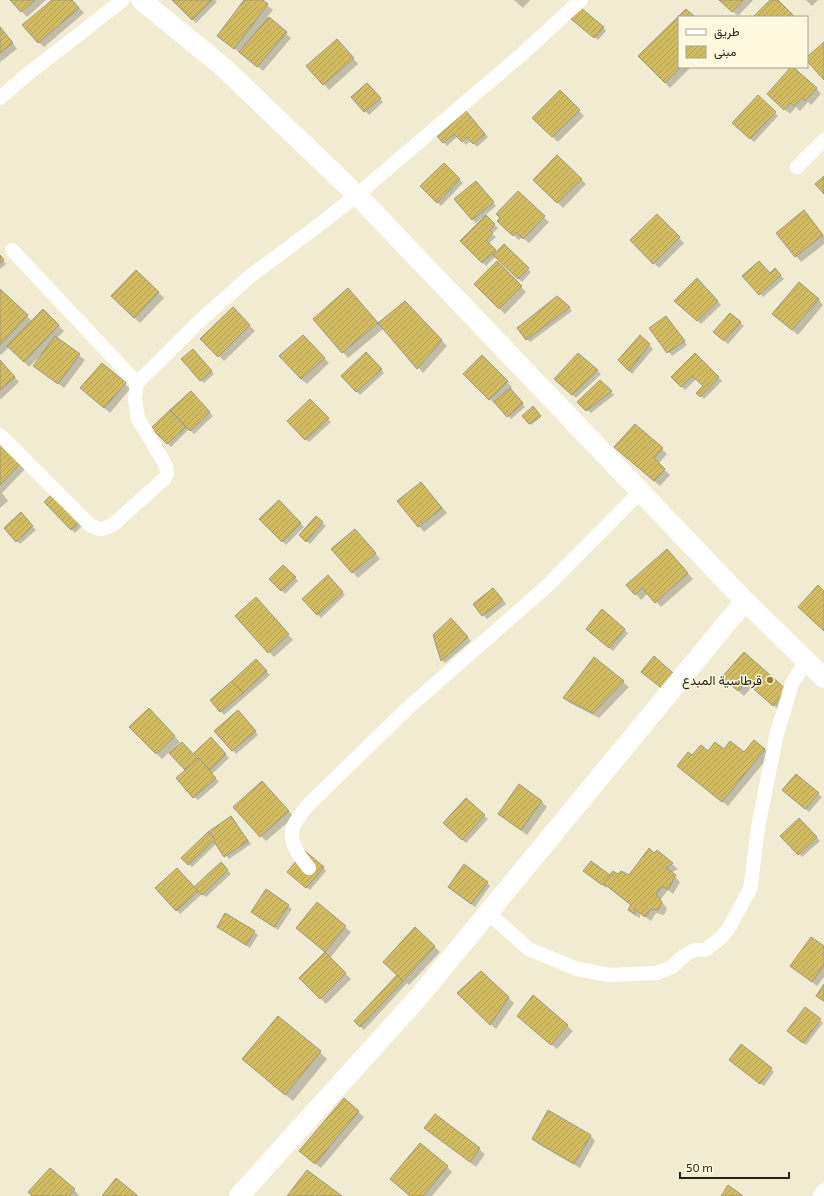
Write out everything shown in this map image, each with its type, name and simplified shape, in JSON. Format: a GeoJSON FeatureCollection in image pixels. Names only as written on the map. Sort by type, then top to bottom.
{"type":"FeatureCollection","features":[{"type":"Feature","properties":{"kind":"street"},"geometry":{"type":"LineString","coordinates":[[0,98],[123,0]]}},
{"type":"Feature","properties":{"kind":"street"},"geometry":{"type":"LineString","coordinates":[[141,0],[222,66],[356,195],[745,601],[824,678]]}},
{"type":"Feature","properties":{"kind":"street"},"geometry":{"type":"LineString","coordinates":[[0,435],[90,525],[98,530],[106,529],[115,523],[165,478],[167,473],[166,466],[148,432],[138,419],[135,399],[137,383],[202,318],[249,277],[315,228],[356,195],[521,55],[581,0]]}},
{"type":"Feature","properties":{"kind":"street"},"geometry":{"type":"LineString","coordinates":[[797,167],[824,140]]}},
{"type":"Feature","properties":{"kind":"street"},"geometry":{"type":"LineString","coordinates":[[12,250],[137,383]]}},
{"type":"Feature","properties":{"kind":"street"},"geometry":{"type":"LineString","coordinates":[[309,868],[298,856],[292,838],[294,825],[306,806],[409,707],[546,587],[640,492]]}},
{"type":"Feature","properties":{"kind":"street"},"geometry":{"type":"LineString","coordinates":[[238,1196],[417,999],[745,601]]}},
{"type":"Feature","properties":{"kind":"street"},"geometry":{"type":"LineString","coordinates":[[488,914],[529,949],[577,969],[609,975],[657,973],[672,966],[685,954],[695,950],[705,950],[722,937],[730,926],[750,889],[763,802],[776,737],[792,683],[806,662]]}},
{"type":"Feature","properties":{"kind":"street"},"geometry":{"type":"LineString","coordinates":[[820,1196],[824,1190]]}},
{"type":"Feature","properties":{"kind":"building"},"geometry":{"type":"Polygon","coordinates":[[[10,0],[35,0],[21,12],[10,0]]]}},
{"type":"Feature","properties":{"kind":"building"},"geometry":{"type":"Polygon","coordinates":[[[52,0],[72,0],[79,8],[38,43],[22,25],[52,0]]]}},
{"type":"Feature","properties":{"kind":"building"},"geometry":{"type":"Polygon","coordinates":[[[172,0],[212,0],[192,20],[172,0]]]}},
{"type":"Feature","properties":{"kind":"building"},"geometry":{"type":"Polygon","coordinates":[[[244,0],[263,0],[268,4],[234,49],[217,36],[244,0]]]}},
{"type":"Feature","properties":{"kind":"building"},"geometry":{"type":"Polygon","coordinates":[[[719,0],[743,0],[732,12],[719,0]]]}},
{"type":"Feature","properties":{"kind":"building"},"geometry":{"type":"Polygon","coordinates":[[[770,0],[778,0],[794,16],[754,16],[770,0]]]}},
{"type":"Feature","properties":{"kind":"building"},"geometry":{"type":"Polygon","coordinates":[[[581,8],[604,27],[594,38],[571,19],[581,8]]]}},
{"type":"Feature","properties":{"kind":"building"},"geometry":{"type":"Polygon","coordinates":[[[686,9],[694,16],[679,16],[686,9]]]}},
{"type":"Feature","properties":{"kind":"building"},"geometry":{"type":"Polygon","coordinates":[[[269,17],[287,32],[257,67],[239,52],[269,17]]]}},
{"type":"Feature","properties":{"kind":"building"},"geometry":{"type":"Polygon","coordinates":[[[678,17],[678,68],[680,68],[665,83],[638,56],[678,17]]]}},
{"type":"Feature","properties":{"kind":"building"},"geometry":{"type":"Polygon","coordinates":[[[0,27],[13,43],[0,53],[0,27]]]}},
{"type":"Feature","properties":{"kind":"building"},"geometry":{"type":"Polygon","coordinates":[[[337,39],[354,58],[323,85],[306,66],[337,39]]]}},
{"type":"Feature","properties":{"kind":"building"},"geometry":{"type":"Polygon","coordinates":[[[824,42],[824,80],[808,62],[808,56],[824,42]]]}},
{"type":"Feature","properties":{"kind":"building"},"geometry":{"type":"Polygon","coordinates":[[[790,68],[794,68],[817,88],[805,101],[802,98],[794,106],[790,103],[784,110],[767,94],[790,68]]]}},
{"type":"Feature","properties":{"kind":"building"},"geometry":{"type":"Polygon","coordinates":[[[367,83],[381,98],[364,112],[351,97],[367,83]]]}},
{"type":"Feature","properties":{"kind":"building"},"geometry":{"type":"Polygon","coordinates":[[[560,90],[580,110],[552,137],[532,118],[560,90]]]}},
{"type":"Feature","properties":{"kind":"building"},"geometry":{"type":"Polygon","coordinates":[[[758,95],[776,112],[750,139],[732,123],[758,95]]]}},
{"type":"Feature","properties":{"kind":"building"},"geometry":{"type":"Polygon","coordinates":[[[466,111],[485,134],[473,144],[467,137],[462,142],[454,134],[443,143],[437,136],[466,111]]]}},
{"type":"Feature","properties":{"kind":"building"},"geometry":{"type":"Polygon","coordinates":[[[557,155],[582,179],[557,203],[533,180],[557,155]]]}},
{"type":"Feature","properties":{"kind":"building"},"geometry":{"type":"Polygon","coordinates":[[[444,163],[460,179],[437,203],[420,186],[444,163]]]}},
{"type":"Feature","properties":{"kind":"building"},"geometry":{"type":"Polygon","coordinates":[[[824,176],[824,194],[815,184],[824,176]]]}},
{"type":"Feature","properties":{"kind":"building"},"geometry":{"type":"Polygon","coordinates":[[[476,181],[494,202],[472,220],[454,199],[476,181]]]}},
{"type":"Feature","properties":{"kind":"building"},"geometry":{"type":"Polygon","coordinates":[[[518,191],[545,216],[523,239],[516,232],[513,236],[497,221],[500,218],[496,214],[518,191]]]}},
{"type":"Feature","properties":{"kind":"building"},"geometry":{"type":"Polygon","coordinates":[[[804,210],[823,235],[795,257],[776,233],[804,210]]]}},
{"type":"Feature","properties":{"kind":"building"},"geometry":{"type":"Polygon","coordinates":[[[657,214],[680,237],[653,264],[630,240],[657,214]]]}},
{"type":"Feature","properties":{"kind":"building"},"geometry":{"type":"Polygon","coordinates":[[[486,215],[495,224],[490,230],[493,233],[486,240],[496,250],[482,263],[460,241],[486,215]]]}},
{"type":"Feature","properties":{"kind":"building"},"geometry":{"type":"Polygon","coordinates":[[[504,244],[529,268],[518,279],[493,255],[504,244]]]}},
{"type":"Feature","properties":{"kind":"building"},"geometry":{"type":"Polygon","coordinates":[[[0,255],[4,260],[0,263],[0,255]]]}},
{"type":"Feature","properties":{"kind":"building"},"geometry":{"type":"Polygon","coordinates":[[[497,261],[522,286],[499,309],[474,284],[497,261]]]}},
{"type":"Feature","properties":{"kind":"building"},"geometry":{"type":"Polygon","coordinates":[[[759,261],[770,273],[775,268],[781,275],[759,295],[742,276],[759,261]]]}},
{"type":"Feature","properties":{"kind":"building"},"geometry":{"type":"Polygon","coordinates":[[[136,270],[159,292],[134,318],[111,296],[136,270]]]}},
{"type":"Feature","properties":{"kind":"building"},"geometry":{"type":"Polygon","coordinates":[[[697,278],[718,301],[697,321],[674,301],[697,278]]]}},
{"type":"Feature","properties":{"kind":"building"},"geometry":{"type":"Polygon","coordinates":[[[799,282],[819,299],[792,330],[772,314],[799,282]]]}},
{"type":"Feature","properties":{"kind":"building"},"geometry":{"type":"Polygon","coordinates":[[[348,288],[378,323],[342,353],[313,319],[348,288]]]}},
{"type":"Feature","properties":{"kind":"building"},"geometry":{"type":"Polygon","coordinates":[[[0,289],[28,315],[0,345],[0,289]]]}},
{"type":"Feature","properties":{"kind":"building"},"geometry":{"type":"Polygon","coordinates":[[[557,296],[570,307],[526,340],[517,328],[557,296]]]}},
{"type":"Feature","properties":{"kind":"building"},"geometry":{"type":"Polygon","coordinates":[[[405,301],[442,340],[417,369],[378,323],[405,301]]]}},
{"type":"Feature","properties":{"kind":"building"},"geometry":{"type":"Polygon","coordinates":[[[233,307],[250,325],[218,357],[200,339],[233,307]]]}},
{"type":"Feature","properties":{"kind":"building"},"geometry":{"type":"Polygon","coordinates":[[[43,309],[59,325],[24,362],[7,346],[43,309]]]}},
{"type":"Feature","properties":{"kind":"building"},"geometry":{"type":"Polygon","coordinates":[[[730,313],[741,322],[724,341],[713,332],[730,313]]]}},
{"type":"Feature","properties":{"kind":"building"},"geometry":{"type":"Polygon","coordinates":[[[666,316],[685,341],[667,353],[649,328],[666,316]]]}},
{"type":"Feature","properties":{"kind":"building"},"geometry":{"type":"Polygon","coordinates":[[[303,335],[325,358],[301,379],[279,356],[303,335]]]}},
{"type":"Feature","properties":{"kind":"building"},"geometry":{"type":"Polygon","coordinates":[[[640,335],[650,344],[629,371],[618,360],[640,335]]]}},
{"type":"Feature","properties":{"kind":"building"},"geometry":{"type":"Polygon","coordinates":[[[55,336],[80,354],[58,384],[33,366],[55,336]]]}},
{"type":"Feature","properties":{"kind":"building"},"geometry":{"type":"Polygon","coordinates":[[[193,349],[212,371],[200,381],[181,359],[193,349]]]}},
{"type":"Feature","properties":{"kind":"building"},"geometry":{"type":"Polygon","coordinates":[[[366,352],[382,369],[356,392],[341,376],[366,352]]]}},
{"type":"Feature","properties":{"kind":"building"},"geometry":{"type":"Polygon","coordinates":[[[578,353],[598,370],[572,395],[554,379],[578,353]]]}},
{"type":"Feature","properties":{"kind":"building"},"geometry":{"type":"Polygon","coordinates":[[[695,353],[719,377],[700,397],[696,393],[703,386],[692,376],[681,387],[671,377],[695,353]]]}},
{"type":"Feature","properties":{"kind":"building"},"geometry":{"type":"Polygon","coordinates":[[[482,355],[508,381],[489,400],[463,374],[482,355]]]}},
{"type":"Feature","properties":{"kind":"building"},"geometry":{"type":"Polygon","coordinates":[[[0,360],[15,377],[0,390],[0,360]]]}},
{"type":"Feature","properties":{"kind":"building"},"geometry":{"type":"Polygon","coordinates":[[[102,363],[126,383],[104,408],[80,388],[102,363]]]}},
{"type":"Feature","properties":{"kind":"building"},"geometry":{"type":"Polygon","coordinates":[[[600,380],[612,391],[586,411],[577,402],[600,380]]]}},
{"type":"Feature","properties":{"kind":"building"},"geometry":{"type":"Polygon","coordinates":[[[510,388],[523,403],[507,417],[494,402],[510,388]]]}},
{"type":"Feature","properties":{"kind":"building"},"geometry":{"type":"Polygon","coordinates":[[[191,391],[210,412],[190,431],[170,410],[191,391]]]}},
{"type":"Feature","properties":{"kind":"building"},"geometry":{"type":"Polygon","coordinates":[[[310,399],[329,418],[305,440],[287,421],[310,399]]]}},
{"type":"Feature","properties":{"kind":"building"},"geometry":{"type":"Polygon","coordinates":[[[533,406],[541,416],[529,424],[522,416],[533,406]]]}},
{"type":"Feature","properties":{"kind":"building"},"geometry":{"type":"Polygon","coordinates":[[[170,410],[186,427],[167,444],[151,428],[170,410]]]}},
{"type":"Feature","properties":{"kind":"building"},"geometry":{"type":"Polygon","coordinates":[[[635,424],[663,448],[654,458],[665,469],[654,481],[614,447],[635,424]]]}},
{"type":"Feature","properties":{"kind":"building"},"geometry":{"type":"Polygon","coordinates":[[[0,442],[22,462],[0,485],[0,442]]]}},
{"type":"Feature","properties":{"kind":"building"},"geometry":{"type":"Polygon","coordinates":[[[421,482],[442,508],[418,527],[397,501],[421,482]]]}},
{"type":"Feature","properties":{"kind":"building"},"geometry":{"type":"Polygon","coordinates":[[[54,492],[82,520],[71,530],[44,502],[54,492]]]}},
{"type":"Feature","properties":{"kind":"building"},"geometry":{"type":"Polygon","coordinates":[[[279,500],[301,523],[282,542],[259,519],[279,500]]]}},
{"type":"Feature","properties":{"kind":"building"},"geometry":{"type":"Polygon","coordinates":[[[21,512],[33,526],[16,542],[4,528],[21,512]]]}},
{"type":"Feature","properties":{"kind":"building"},"geometry":{"type":"Polygon","coordinates":[[[316,516],[323,522],[306,542],[299,535],[316,516]]]}},
{"type":"Feature","properties":{"kind":"building"},"geometry":{"type":"Polygon","coordinates":[[[355,529],[376,553],[352,573],[331,549],[355,529]]]}},
{"type":"Feature","properties":{"kind":"building"},"geometry":{"type":"Polygon","coordinates":[[[667,549],[688,573],[655,603],[642,588],[635,595],[626,585],[667,549]]]}},
{"type":"Feature","properties":{"kind":"building"},"geometry":{"type":"Polygon","coordinates":[[[283,565],[296,577],[281,591],[269,579],[283,565]]]}},
{"type":"Feature","properties":{"kind":"building"},"geometry":{"type":"Polygon","coordinates":[[[328,575],[343,592],[317,615],[302,599],[328,575]]]}},
{"type":"Feature","properties":{"kind":"building"},"geometry":{"type":"Polygon","coordinates":[[[818,585],[824,591],[824,631],[798,607],[818,585]]]}},
{"type":"Feature","properties":{"kind":"building"},"geometry":{"type":"Polygon","coordinates":[[[493,588],[503,600],[482,616],[473,604],[493,588]]]}},
{"type":"Feature","properties":{"kind":"building"},"geometry":{"type":"Polygon","coordinates":[[[256,597],[289,634],[268,653],[235,616],[256,597]]]}},
{"type":"Feature","properties":{"kind":"building"},"geometry":{"type":"Polygon","coordinates":[[[602,609],[625,629],[609,648],[586,629],[602,609]]]}},
{"type":"Feature","properties":{"kind":"building"},"geometry":{"type":"Polygon","coordinates":[[[451,618],[468,637],[441,661],[433,635],[451,618]]]}},
{"type":"Feature","properties":{"kind":"building"},"geometry":{"type":"Polygon","coordinates":[[[744,652],[787,690],[773,706],[746,682],[738,691],[722,677],[744,652]]]}},
{"type":"Feature","properties":{"kind":"building"},"geometry":{"type":"Polygon","coordinates":[[[654,656],[674,674],[664,690],[641,672],[654,656]]]}},
{"type":"Feature","properties":{"kind":"building"},"geometry":{"type":"Polygon","coordinates":[[[594,657],[624,681],[593,713],[563,698],[594,657]]]}},
{"type":"Feature","properties":{"kind":"building"},"geometry":{"type":"Polygon","coordinates":[[[256,659],[267,671],[243,693],[232,681],[256,659]]]}},
{"type":"Feature","properties":{"kind":"building"},"geometry":{"type":"Polygon","coordinates":[[[232,681],[243,693],[220,712],[210,700],[232,681]]]}},
{"type":"Feature","properties":{"kind":"building"},"geometry":{"type":"Polygon","coordinates":[[[149,708],[175,736],[156,754],[129,727],[149,708]]]}},
{"type":"Feature","properties":{"kind":"building"},"geometry":{"type":"Polygon","coordinates":[[[238,710],[256,731],[232,751],[214,731],[238,710]]]}},
{"type":"Feature","properties":{"kind":"building"},"geometry":{"type":"Polygon","coordinates":[[[211,737],[226,754],[210,770],[194,753],[211,737]]]}},
{"type":"Feature","properties":{"kind":"building"},"geometry":{"type":"Polygon","coordinates":[[[754,740],[765,749],[722,802],[677,766],[688,752],[692,755],[701,745],[708,751],[715,742],[724,749],[730,741],[744,752],[754,740]]]}},
{"type":"Feature","properties":{"kind":"building"},"geometry":{"type":"Polygon","coordinates":[[[182,742],[198,759],[185,770],[169,753],[182,742]]]}},
{"type":"Feature","properties":{"kind":"building"},"geometry":{"type":"Polygon","coordinates":[[[199,758],[216,778],[193,798],[176,778],[199,758]]]}},
{"type":"Feature","properties":{"kind":"building"},"geometry":{"type":"Polygon","coordinates":[[[796,774],[819,793],[805,809],[782,790],[796,774]]]}},
{"type":"Feature","properties":{"kind":"building"},"geometry":{"type":"Polygon","coordinates":[[[262,781],[289,811],[260,837],[233,807],[262,781]]]}},
{"type":"Feature","properties":{"kind":"building"},"geometry":{"type":"Polygon","coordinates":[[[519,784],[542,801],[521,830],[498,814],[519,784]]]}},
{"type":"Feature","properties":{"kind":"building"},"geometry":{"type":"Polygon","coordinates":[[[466,798],[485,815],[462,840],[443,823],[466,798]]]}},
{"type":"Feature","properties":{"kind":"building"},"geometry":{"type":"Polygon","coordinates":[[[231,816],[248,841],[224,857],[208,832],[231,816]]]}},
{"type":"Feature","properties":{"kind":"building"},"geometry":{"type":"Polygon","coordinates":[[[799,818],[817,837],[798,855],[780,836],[799,818]]]}},
{"type":"Feature","properties":{"kind":"building"},"geometry":{"type":"Polygon","coordinates":[[[208,832],[215,839],[188,865],[181,858],[208,832]]]}},
{"type":"Feature","properties":{"kind":"building"},"geometry":{"type":"Polygon","coordinates":[[[649,848],[654,853],[657,850],[673,863],[666,868],[676,875],[668,890],[662,886],[656,894],[662,902],[658,910],[651,909],[645,917],[635,909],[635,914],[628,910],[631,905],[603,883],[613,871],[618,874],[621,871],[629,875],[649,848]]]}},
{"type":"Feature","properties":{"kind":"building"},"geometry":{"type":"Polygon","coordinates":[[[305,851],[324,867],[306,888],[287,872],[305,851]]]}},
{"type":"Feature","properties":{"kind":"building"},"geometry":{"type":"Polygon","coordinates":[[[591,861],[610,875],[602,885],[583,871],[591,861]]]}},
{"type":"Feature","properties":{"kind":"building"},"geometry":{"type":"Polygon","coordinates":[[[221,862],[228,870],[202,895],[194,887],[221,862]]]}},
{"type":"Feature","properties":{"kind":"building"},"geometry":{"type":"Polygon","coordinates":[[[464,864],[488,882],[471,904],[448,887],[464,864]]]}},
{"type":"Feature","properties":{"kind":"building"},"geometry":{"type":"Polygon","coordinates":[[[177,868],[198,891],[176,911],[155,888],[177,868]]]}},
{"type":"Feature","properties":{"kind":"building"},"geometry":{"type":"Polygon","coordinates":[[[266,889],[289,905],[274,927],[251,912],[266,889]]]}},
{"type":"Feature","properties":{"kind":"building"},"geometry":{"type":"Polygon","coordinates":[[[317,902],[346,926],[325,952],[296,928],[317,902]]]}},
{"type":"Feature","properties":{"kind":"building"},"geometry":{"type":"Polygon","coordinates":[[[225,913],[255,931],[246,945],[217,927],[225,913]]]}},
{"type":"Feature","properties":{"kind":"building"},"geometry":{"type":"Polygon","coordinates":[[[415,927],[435,946],[403,981],[383,962],[415,927]]]}},
{"type":"Feature","properties":{"kind":"building"},"geometry":{"type":"Polygon","coordinates":[[[811,937],[824,946],[824,965],[812,982],[790,966],[811,937]]]}},
{"type":"Feature","properties":{"kind":"building"},"geometry":{"type":"Polygon","coordinates":[[[325,952],[346,973],[320,999],[299,978],[325,952]]]}},
{"type":"Feature","properties":{"kind":"building"},"geometry":{"type":"Polygon","coordinates":[[[481,971],[509,997],[490,1025],[457,993],[481,971]]]}},
{"type":"Feature","properties":{"kind":"building"},"geometry":{"type":"Polygon","coordinates":[[[397,975],[403,981],[360,1027],[354,1021],[397,975]]]}},
{"type":"Feature","properties":{"kind":"building"},"geometry":{"type":"Polygon","coordinates":[[[824,984],[824,1001],[816,996],[824,984]]]}},
{"type":"Feature","properties":{"kind":"building"},"geometry":{"type":"Polygon","coordinates":[[[533,995],[568,1025],[551,1045],[517,1016],[533,995]]]}},
{"type":"Feature","properties":{"kind":"building"},"geometry":{"type":"Polygon","coordinates":[[[805,1007],[821,1019],[803,1043],[787,1031],[805,1007]]]}},
{"type":"Feature","properties":{"kind":"building"},"geometry":{"type":"Polygon","coordinates":[[[278,1016],[321,1051],[285,1095],[242,1059],[278,1016]]]}},
{"type":"Feature","properties":{"kind":"building"},"geometry":{"type":"Polygon","coordinates":[[[741,1044],[772,1068],[760,1084],[729,1060],[741,1044]]]}},
{"type":"Feature","properties":{"kind":"building"},"geometry":{"type":"Polygon","coordinates":[[[344,1098],[359,1111],[315,1164],[299,1151],[344,1098]]]}},
{"type":"Feature","properties":{"kind":"building"},"geometry":{"type":"Polygon","coordinates":[[[548,1110],[591,1135],[574,1164],[532,1139],[548,1110]]]}},
{"type":"Feature","properties":{"kind":"building"},"geometry":{"type":"Polygon","coordinates":[[[435,1114],[480,1148],[470,1162],[424,1128],[435,1114]]]}},
{"type":"Feature","properties":{"kind":"building"},"geometry":{"type":"Polygon","coordinates":[[[420,1143],[448,1166],[423,1196],[410,1196],[390,1179],[420,1143]]]}},
{"type":"Feature","properties":{"kind":"building"},"geometry":{"type":"Polygon","coordinates":[[[50,1168],[75,1189],[69,1196],[32,1196],[28,1192],[50,1168]]]}},
{"type":"Feature","properties":{"kind":"building"},"geometry":{"type":"Polygon","coordinates":[[[307,1170],[342,1196],[287,1196],[307,1170]]]}},
{"type":"Feature","properties":{"kind":"building"},"geometry":{"type":"Polygon","coordinates":[[[116,1178],[137,1195],[137,1196],[102,1196],[116,1178]]]}},
{"type":"Feature","properties":{"kind":"building"},"geometry":{"type":"Polygon","coordinates":[[[728,1185],[743,1196],[721,1196],[728,1185]]]}},
{"type":"Feature","properties":{"kind":"place","name":"قرطاسية المبدع"},"geometry":{"type":"Point","coordinates":[770,680]}}]}
